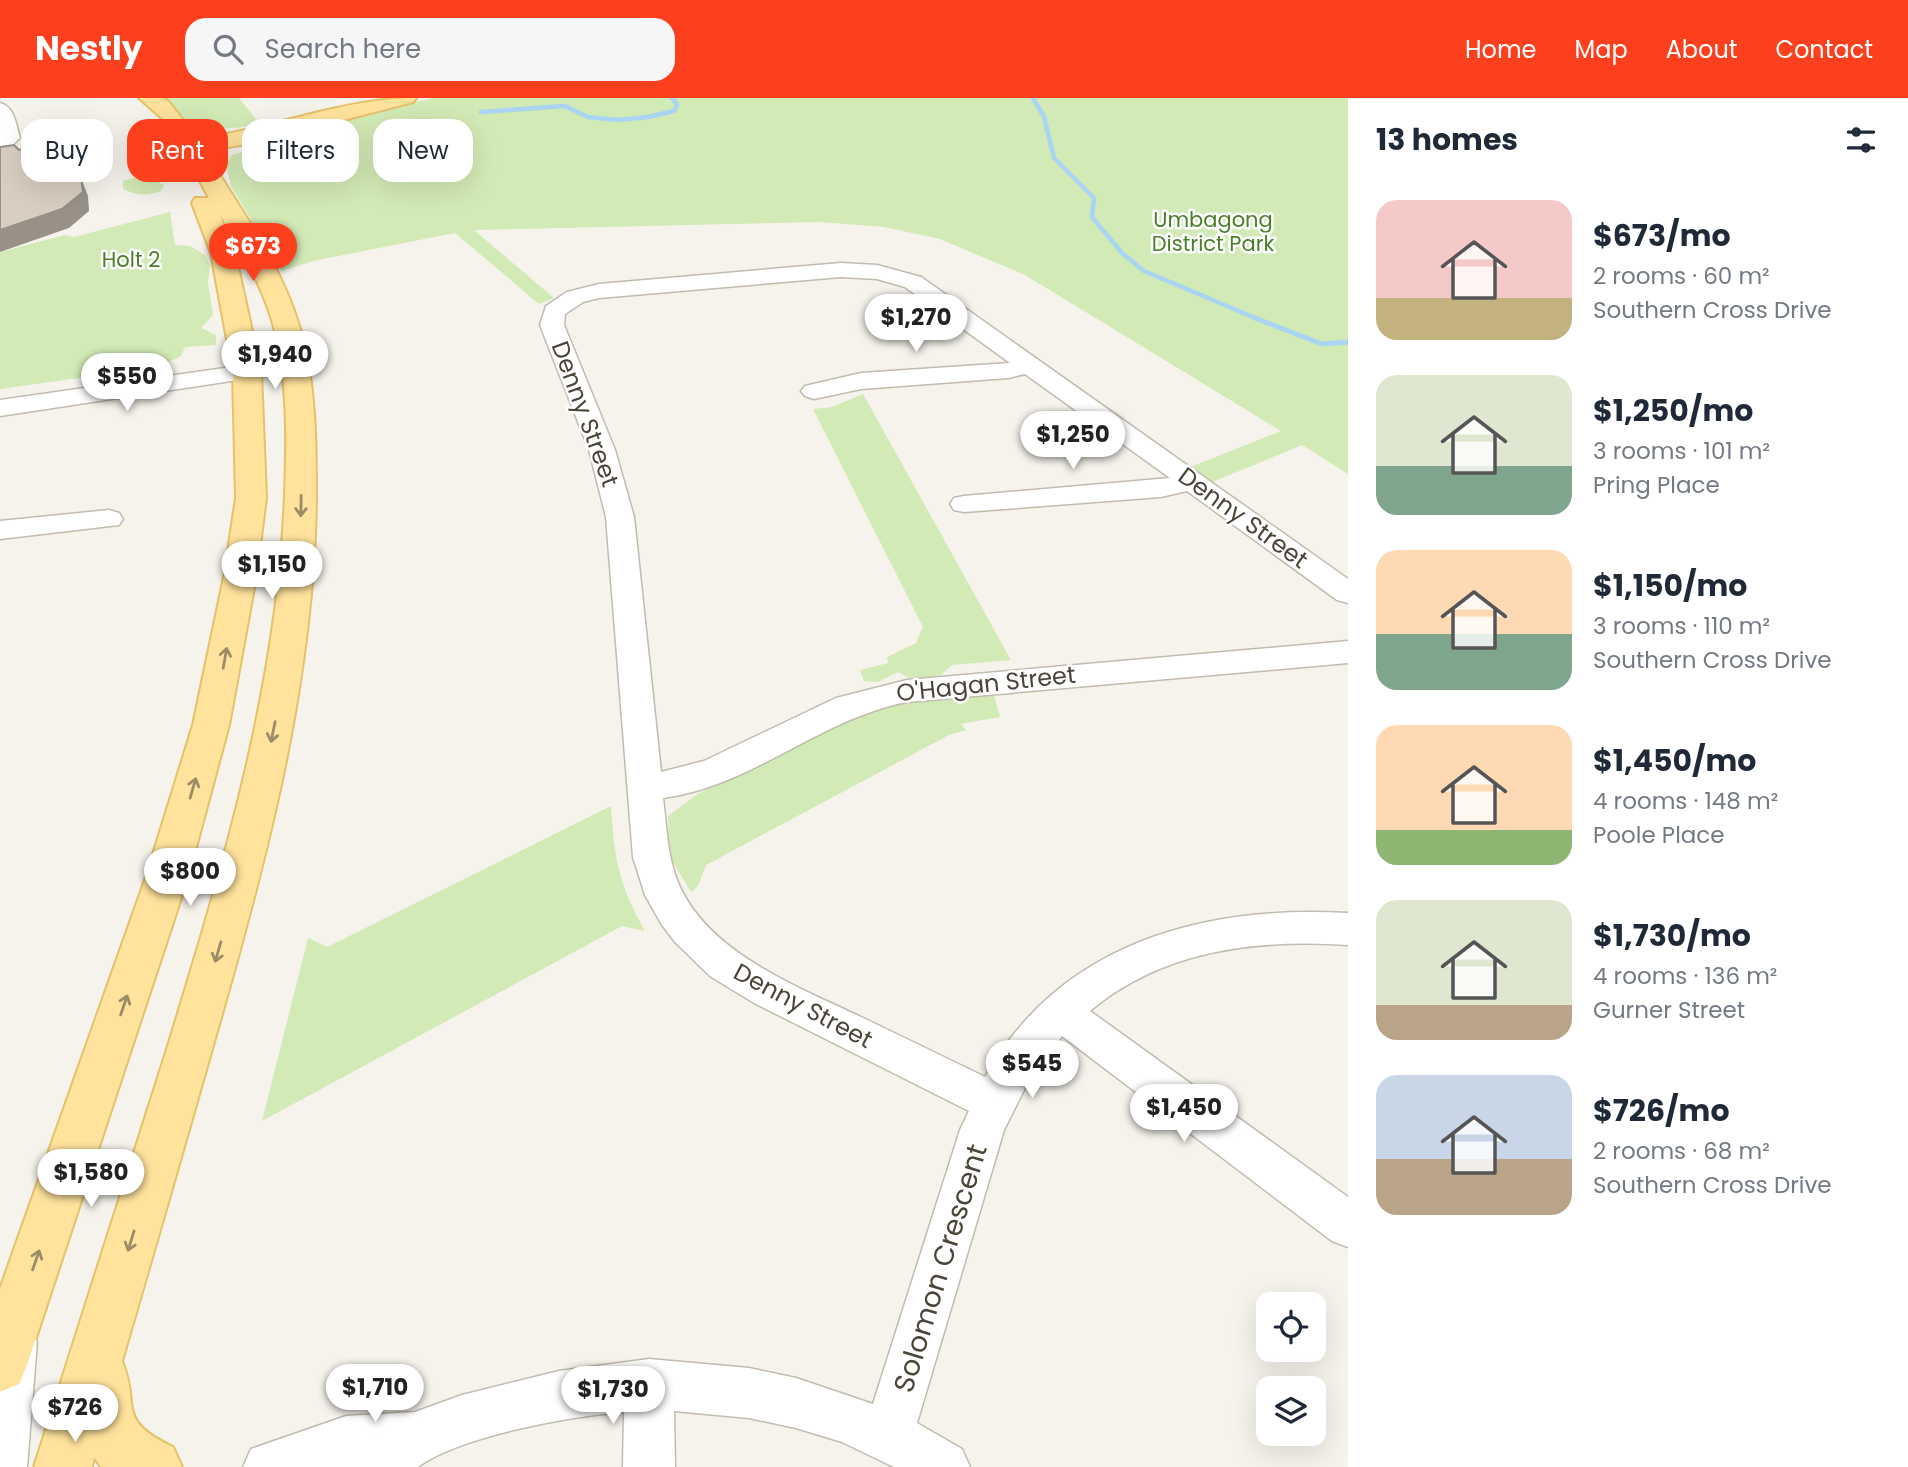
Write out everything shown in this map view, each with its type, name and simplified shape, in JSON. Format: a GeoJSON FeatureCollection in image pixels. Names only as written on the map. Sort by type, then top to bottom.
{"type":"FeatureCollection","features":[{"type":"Feature","properties":{"kind":"main road"},"geometry":{"type":"LineString","coordinates":[[142,98],[142,104],[157,119]]}},
{"type":"Feature","properties":{"kind":"main road"},"geometry":{"type":"LineString","coordinates":[[149,98],[172,119]]}},
{"type":"Feature","properties":{"kind":"main road"},"geometry":{"type":"LineString","coordinates":[[228,136],[406,98]]}},
{"type":"Feature","properties":{"kind":"main road"},"geometry":{"type":"LineString","coordinates":[[228,134],[235,135]]}},
{"type":"Feature","properties":{"kind":"main road"},"geometry":{"type":"LineString","coordinates":[[7,1345],[167,877],[211,724],[240,577],[251,498],[247,372],[212,201],[208,157],[235,135]]}},
{"type":"Feature","properties":{"kind":"main road"},"geometry":{"type":"LineString","coordinates":[[63,1467],[239,882],[287,663],[299,572],[301,438],[295,365],[288,331],[272,284],[212,201],[202,182]]}},
{"type":"Feature","properties":{"kind":"main road"},"geometry":{"type":"LineString","coordinates":[[240,577],[299,572]]}},
{"type":"Feature","properties":{"kind":"main road"},"geometry":{"type":"LineString","coordinates":[[96,1357],[103,1409],[112,1434],[128,1454],[153,1467]]}},
{"type":"Feature","properties":{"kind":"street"},"geometry":{"type":"LineString","coordinates":[[0,109],[3,111],[10,138],[0,146]]}},
{"type":"Feature","properties":{"kind":"street","name":"Denny Street"},"geometry":{"type":"LineString","coordinates":[[993,1102],[768,992],[724,964],[689,931],[664,895],[651,857],[620,517],[609,471],[552,325],[554,312],[562,303],[590,292],[841,270],[874,270],[913,282],[1348,593]]}},
{"type":"Feature","properties":{"kind":"street"},"geometry":{"type":"LineString","coordinates":[[0,408],[295,365]]}},
{"type":"Feature","properties":{"kind":"street"},"geometry":{"type":"LineString","coordinates":[[814,391],[860,380],[1008,370],[1029,365]]}},
{"type":"Feature","properties":{"kind":"street"},"geometry":{"type":"LineString","coordinates":[[964,504],[1161,489],[1192,481]]}},
{"type":"Feature","properties":{"kind":"street"},"geometry":{"type":"LineString","coordinates":[[0,530],[109,519]]}},
{"type":"Feature","properties":{"kind":"street","name":"O'Hagan Street"},"geometry":{"type":"LineString","coordinates":[[643,787],[673,786],[703,777],[830,713],[868,698],[907,691],[1348,652]]}},
{"type":"Feature","properties":{"kind":"street","name":"Solomon Crescent"},"geometry":{"type":"LineString","coordinates":[[888,1436],[982,1129],[993,1102],[1023,1054],[1059,1012],[1113,973],[1144,957],[1177,945],[1226,933],[1275,927],[1348,929]]}},
{"type":"Feature","properties":{"kind":"street"},"geometry":{"type":"LineString","coordinates":[[1059,1012],[1348,1225]]}},
{"type":"Feature","properties":{"kind":"street"},"geometry":{"type":"LineString","coordinates":[[1,1467],[7,1345]]}},
{"type":"Feature","properties":{"kind":"street"},"geometry":{"type":"LineString","coordinates":[[649,1384],[649,1467]]}},
{"type":"Feature","properties":{"kind":"street"},"geometry":{"type":"LineString","coordinates":[[269,1467],[346,1442],[396,1453],[472,1418],[561,1393],[649,1384],[729,1389],[769,1396],[819,1410],[888,1436],[944,1467]]}},
{"type":"Feature","properties":{"kind":"green space"},"geometry":{"type":"Polygon","coordinates":[[[161,98],[239,98],[256,119],[242,119],[242,126],[228,128],[228,119],[185,119],[161,98]]]}},
{"type":"Feature","properties":{"kind":"green space","name":"Umbagong District Park"},"geometry":{"type":"Polygon","coordinates":[[[434,98],[1348,98],[1348,474],[1302,445],[1210,483],[1188,468],[1281,431],[1025,275],[940,239],[884,227],[821,222],[474,230],[554,298],[539,304],[455,233],[313,261],[282,271],[258,237],[231,186],[228,161],[232,155],[242,152],[242,182],[359,182],[359,119],[344,119],[434,98]]]}},
{"type":"Feature","properties":{"kind":"green space"},"geometry":{"type":"Polygon","coordinates":[[[123,181],[159,182],[164,185],[161,191],[142,194],[123,189],[123,181]]]}},
{"type":"Feature","properties":{"kind":"green space","name":"Holt 2"},"geometry":{"type":"Polygon","coordinates":[[[170,212],[175,245],[190,246],[205,255],[210,265],[208,283],[213,315],[201,328],[216,335],[216,345],[185,347],[181,356],[158,367],[0,389],[0,252],[65,235],[74,237],[170,212]]]}},
{"type":"Feature","properties":{"kind":"green space"},"geometry":{"type":"Polygon","coordinates":[[[863,394],[1011,660],[952,665],[941,675],[915,681],[898,672],[878,682],[864,681],[860,670],[888,663],[887,657],[916,643],[923,627],[813,409],[832,407],[863,394]]]}},
{"type":"Feature","properties":{"kind":"green space"},"geometry":{"type":"Polygon","coordinates":[[[987,691],[994,695],[1000,717],[961,724],[966,730],[949,735],[706,865],[698,886],[691,892],[669,856],[668,816],[696,795],[846,719],[885,704],[987,691]]]}},
{"type":"Feature","properties":{"kind":"green space"},"geometry":{"type":"Polygon","coordinates":[[[611,806],[619,871],[645,931],[622,926],[262,1121],[308,938],[327,947],[611,806]]]}},
{"type":"Feature","properties":{"kind":"building"},"geometry":{"type":"Polygon","coordinates":[[[14,145],[21,150],[21,182],[82,182],[83,192],[62,209],[0,230],[0,147],[14,145]]]}},
{"type":"Feature","properties":{"kind":"waterway"},"geometry":{"type":"LineString","coordinates":[[481,112],[565,106],[588,117],[618,120],[674,111],[677,104],[672,98]]}},
{"type":"Feature","properties":{"kind":"waterway"},"geometry":{"type":"LineString","coordinates":[[1033,98],[1044,117],[1054,158],[1094,198],[1092,217],[1122,253],[1144,271],[1258,319]]}},
{"type":"Feature","properties":{"kind":"waterway"},"geometry":{"type":"LineString","coordinates":[[1258,319],[1322,344],[1348,342]]}}]}
